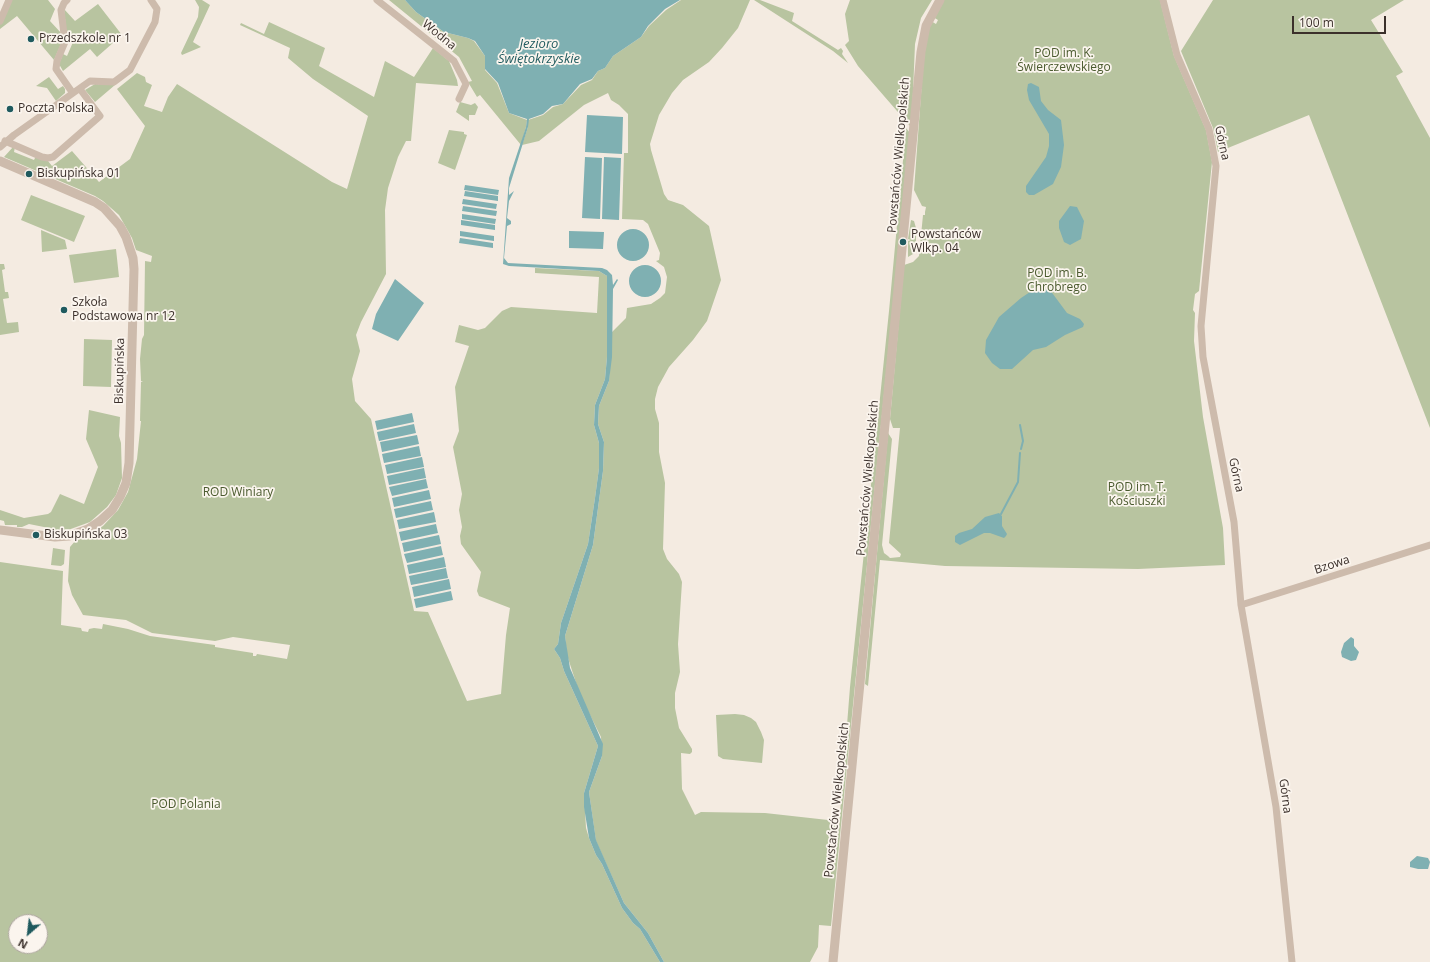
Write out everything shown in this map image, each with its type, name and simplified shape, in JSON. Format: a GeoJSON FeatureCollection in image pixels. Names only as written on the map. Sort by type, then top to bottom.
{"type":"FeatureCollection","features":[{"type":"Feature","properties":{"kind":"street"},"geometry":{"type":"LineString","coordinates":[[0,16],[5,0]]}},
{"type":"Feature","properties":{"kind":"street"},"geometry":{"type":"LineString","coordinates":[[0,21],[9,0]]}},
{"type":"Feature","properties":{"kind":"street"},"geometry":{"type":"LineString","coordinates":[[67,0],[64,2],[61,10],[65,42],[57,61],[56,69],[72,92]]}},
{"type":"Feature","properties":{"kind":"street"},"geometry":{"type":"LineString","coordinates":[[2,144],[72,92],[90,81],[117,80],[130,70],[155,22],[157,9],[150,0]]}},
{"type":"Feature","properties":{"kind":"street","name":"Wodna"},"geometry":{"type":"LineString","coordinates":[[377,0],[454,61],[466,84],[459,99]]}},
{"type":"Feature","properties":{"kind":"street","name":"Powstańców Wielkopolskich"},"geometry":{"type":"LineString","coordinates":[[833,962],[920,52],[926,26],[940,0]]}},
{"type":"Feature","properties":{"kind":"street","name":"Górna"},"geometry":{"type":"LineString","coordinates":[[1163,0],[1177,55],[1209,129],[1216,166],[1201,326],[1206,376],[1234,522],[1241,605],[1276,807],[1292,962]]}},
{"type":"Feature","properties":{"kind":"street"},"geometry":{"type":"LineString","coordinates":[[2,144],[42,157],[53,157],[100,116],[80,88]]}},
{"type":"Feature","properties":{"kind":"street","name":"Biskupińska"},"geometry":{"type":"LineString","coordinates":[[0,161],[95,202],[104,208],[120,226],[126,237],[133,258],[134,269],[129,463],[126,483],[120,497],[112,510],[100,521],[88,529],[72,536],[55,537],[0,530]]}},
{"type":"Feature","properties":{"kind":"street","name":"Bzowa"},"geometry":{"type":"LineString","coordinates":[[1241,605],[1430,545]]}},
{"type":"Feature","properties":{"kind":"green space"},"geometry":{"type":"Polygon","coordinates":[[[11,0],[48,0],[55,9],[50,21],[62,34],[61,44],[54,60],[17,16],[0,29],[0,23],[11,0]]]}},
{"type":"Feature","properties":{"kind":"green space"},"geometry":{"type":"Polygon","coordinates":[[[195,0],[202,0],[210,5],[193,42],[201,47],[182,55],[181,53],[198,17],[199,7],[195,0]]]}},
{"type":"Feature","properties":{"kind":"green space"},"geometry":{"type":"Polygon","coordinates":[[[389,0],[405,0],[416,12],[444,32],[474,41],[485,56],[485,70],[497,83],[509,113],[527,120],[521,145],[480,95],[477,97],[468,82],[472,81],[459,57],[389,0]]]}},
{"type":"Feature","properties":{"kind":"green space"},"geometry":{"type":"Polygon","coordinates":[[[681,0],[750,0],[738,28],[722,48],[709,62],[683,80],[672,93],[659,115],[650,144],[664,194],[668,200],[683,205],[709,226],[721,280],[707,321],[693,340],[669,367],[658,387],[655,399],[655,409],[659,423],[659,452],[665,483],[663,549],[667,559],[679,574],[682,582],[678,644],[680,672],[675,693],[675,708],[679,728],[692,749],[692,752],[690,754],[681,753],[682,789],[695,815],[701,812],[765,813],[828,820],[833,825],[839,826],[850,687],[889,311],[906,128],[910,133],[831,926],[819,925],[818,947],[810,962],[664,962],[648,933],[624,903],[596,841],[589,792],[602,756],[601,737],[580,695],[567,655],[565,636],[593,545],[603,471],[604,442],[598,424],[599,406],[609,381],[612,332],[626,318],[627,308],[651,304],[665,293],[667,277],[664,267],[656,261],[659,260],[660,253],[648,224],[643,220],[622,219],[624,153],[628,153],[628,114],[619,105],[611,100],[608,93],[584,105],[539,141],[522,145],[528,127],[528,120],[543,115],[553,107],[563,104],[581,85],[592,80],[598,71],[605,68],[613,56],[641,37],[649,26],[666,10],[681,0]]]}},
{"type":"Feature","properties":{"kind":"green space"},"geometry":{"type":"Polygon","coordinates":[[[754,0],[760,0],[794,13],[792,21],[838,50],[841,48],[843,51],[842,54],[848,63],[833,51],[754,0]]]}},
{"type":"Feature","properties":{"kind":"green space"},"geometry":{"type":"Polygon","coordinates":[[[850,0],[932,0],[921,18],[915,44],[912,116],[910,126],[858,66],[845,45],[849,41],[845,14],[850,0]]]}},
{"type":"Feature","properties":{"kind":"green space"},"geometry":{"type":"Polygon","coordinates":[[[944,0],[1160,0],[1174,56],[1206,130],[1212,162],[1199,291],[1195,294],[1193,310],[1195,313],[1194,341],[1203,417],[1223,528],[1225,565],[1138,569],[945,566],[880,560],[868,686],[865,684],[888,433],[892,439],[882,545],[884,553],[890,558],[900,557],[901,554],[889,543],[900,428],[893,428],[890,419],[904,265],[913,262],[919,256],[923,215],[925,215],[926,207],[922,206],[914,190],[925,40],[931,21],[936,24],[938,20],[933,17],[944,0]]]}},
{"type":"Feature","properties":{"kind":"green space"},"geometry":{"type":"Polygon","coordinates":[[[1213,0],[1404,0],[1371,20],[1403,72],[1396,76],[1430,138],[1430,428],[1309,115],[1218,152],[1213,128],[1181,51],[1213,0]]]}},
{"type":"Feature","properties":{"kind":"green space"},"geometry":{"type":"Polygon","coordinates":[[[98,4],[122,35],[97,57],[90,49],[63,71],[59,64],[63,54],[67,56],[73,42],[67,38],[64,9],[75,21],[98,4]]]}},
{"type":"Feature","properties":{"kind":"green space"},"geometry":{"type":"Polygon","coordinates":[[[269,22],[325,48],[319,66],[374,97],[385,61],[414,77],[433,48],[449,61],[457,80],[458,86],[416,83],[411,141],[406,141],[398,157],[388,188],[385,210],[386,274],[361,322],[356,335],[360,351],[352,379],[355,401],[371,419],[414,611],[428,612],[467,701],[501,694],[510,608],[479,596],[477,591],[481,572],[461,544],[460,536],[462,527],[459,510],[462,494],[453,447],[459,431],[455,387],[469,346],[455,342],[459,325],[478,330],[485,328],[502,311],[511,307],[597,313],[599,277],[535,273],[535,268],[599,271],[607,276],[607,357],[605,379],[595,405],[594,425],[599,443],[599,468],[595,498],[588,544],[561,623],[558,644],[554,649],[560,658],[564,671],[598,746],[584,793],[586,828],[589,838],[622,908],[633,923],[640,929],[660,962],[0,962],[0,562],[63,571],[61,625],[81,628],[82,631],[88,632],[89,629],[102,629],[103,624],[128,629],[150,636],[215,645],[215,647],[253,653],[253,656],[256,656],[257,654],[287,659],[290,645],[233,637],[215,641],[152,633],[126,620],[83,615],[72,595],[68,581],[70,547],[76,540],[103,526],[118,510],[128,492],[137,459],[141,421],[141,382],[143,382],[141,381],[140,359],[142,339],[144,335],[145,261],[151,262],[152,256],[136,250],[132,238],[119,215],[103,201],[95,196],[4,157],[13,147],[15,147],[14,152],[34,160],[36,156],[48,161],[52,166],[72,151],[99,182],[130,159],[145,126],[117,89],[137,73],[145,77],[146,82],[152,85],[144,106],[162,112],[168,97],[177,84],[332,182],[347,189],[368,116],[313,79],[288,58],[290,48],[240,25],[241,23],[264,34],[269,22]]]}},
{"type":"Feature","properties":{"kind":"green space"},"geometry":{"type":"Polygon","coordinates":[[[49,77],[58,89],[63,86],[65,89],[65,93],[56,101],[47,88],[36,86],[49,77]]]}},
{"type":"Feature","properties":{"kind":"green space"},"geometry":{"type":"Polygon","coordinates":[[[95,84],[115,85],[95,102],[85,90],[95,84]]]}},
{"type":"Feature","properties":{"kind":"green space"},"geometry":{"type":"Polygon","coordinates":[[[460,102],[471,105],[475,103],[478,107],[475,115],[469,115],[469,121],[456,112],[460,102]]]}},
{"type":"Feature","properties":{"kind":"green space"},"geometry":{"type":"Polygon","coordinates":[[[449,130],[464,132],[464,134],[467,135],[455,170],[438,163],[449,130]]]}},
{"type":"Feature","properties":{"kind":"green space"},"geometry":{"type":"Polygon","coordinates":[[[31,195],[85,216],[74,242],[21,220],[31,195]]]}},
{"type":"Feature","properties":{"kind":"green space"},"geometry":{"type":"Polygon","coordinates":[[[911,220],[914,221],[916,228],[916,248],[913,254],[908,257],[908,241],[911,240],[908,239],[911,220]]]}},
{"type":"Feature","properties":{"kind":"green space"},"geometry":{"type":"Polygon","coordinates":[[[41,230],[65,240],[67,249],[42,252],[41,230]]]}},
{"type":"Feature","properties":{"kind":"green space"},"geometry":{"type":"Polygon","coordinates":[[[116,249],[119,277],[74,283],[69,255],[116,249]]]}},
{"type":"Feature","properties":{"kind":"green space"},"geometry":{"type":"Polygon","coordinates":[[[0,264],[4,264],[5,269],[2,270],[5,292],[8,292],[9,298],[3,299],[7,323],[18,322],[19,332],[0,335],[0,264]]]}},
{"type":"Feature","properties":{"kind":"green space"},"geometry":{"type":"Polygon","coordinates":[[[84,339],[112,340],[111,387],[83,386],[84,339]]]}},
{"type":"Feature","properties":{"kind":"green space"},"geometry":{"type":"Polygon","coordinates":[[[89,410],[120,417],[119,436],[121,443],[122,478],[116,495],[107,507],[90,522],[68,530],[50,531],[44,527],[29,524],[22,527],[17,527],[17,525],[5,525],[4,521],[0,520],[0,510],[24,518],[48,514],[51,512],[60,494],[84,504],[98,467],[86,439],[89,410]]]}},
{"type":"Feature","properties":{"kind":"green space"},"geometry":{"type":"Polygon","coordinates":[[[53,548],[65,550],[64,564],[61,566],[51,565],[53,548]]]}},
{"type":"Feature","properties":{"kind":"green space"},"geometry":{"type":"Polygon","coordinates":[[[716,715],[744,715],[756,722],[764,740],[762,763],[723,759],[718,756],[716,715]]]}},
{"type":"Feature","properties":{"kind":"water","name":"Jezioro Świętokrzyskie"},"geometry":{"type":"Polygon","coordinates":[[[405,0],[680,0],[665,9],[648,26],[641,37],[613,56],[605,68],[598,71],[592,79],[580,84],[563,104],[552,106],[543,114],[529,119],[528,127],[509,188],[509,195],[514,191],[509,201],[507,218],[511,221],[511,224],[507,226],[504,258],[508,263],[602,268],[607,270],[612,275],[613,285],[617,279],[618,280],[613,289],[612,357],[609,381],[599,406],[598,424],[604,442],[603,471],[593,545],[565,636],[570,668],[603,744],[602,756],[589,792],[596,840],[624,903],[648,933],[664,962],[660,962],[640,929],[633,923],[622,908],[589,838],[584,807],[584,793],[598,746],[564,671],[560,658],[554,649],[558,644],[561,623],[588,544],[595,498],[599,468],[599,443],[594,425],[595,405],[605,379],[607,357],[607,276],[599,271],[509,266],[503,264],[509,178],[526,127],[527,119],[509,113],[498,83],[485,69],[485,56],[475,41],[444,32],[416,12],[405,0]]]}},
{"type":"Feature","properties":{"kind":"water"},"geometry":{"type":"Polygon","coordinates":[[[1031,83],[1039,87],[1041,101],[1048,110],[1061,120],[1064,145],[1061,167],[1053,184],[1034,195],[1029,195],[1026,192],[1026,186],[1046,157],[1049,146],[1049,134],[1029,100],[1027,90],[1028,84],[1031,83]]]}},
{"type":"Feature","properties":{"kind":"water"},"geometry":{"type":"Polygon","coordinates":[[[587,115],[623,117],[622,154],[585,152],[587,115]]]}},
{"type":"Feature","properties":{"kind":"water"},"geometry":{"type":"Polygon","coordinates":[[[585,157],[602,158],[600,219],[582,218],[585,157]]]}},
{"type":"Feature","properties":{"kind":"water"},"geometry":{"type":"Polygon","coordinates":[[[604,157],[621,158],[619,220],[602,219],[604,157]]]}},
{"type":"Feature","properties":{"kind":"water"},"geometry":{"type":"Polygon","coordinates":[[[465,185],[499,190],[498,195],[464,190],[465,185]]]}},
{"type":"Feature","properties":{"kind":"water"},"geometry":{"type":"Polygon","coordinates":[[[465,191],[498,196],[498,201],[464,196],[465,191]]]}},
{"type":"Feature","properties":{"kind":"water"},"geometry":{"type":"Polygon","coordinates":[[[463,199],[497,204],[496,209],[462,204],[463,199]]]}},
{"type":"Feature","properties":{"kind":"water"},"geometry":{"type":"Polygon","coordinates":[[[463,206],[497,211],[496,216],[462,211],[463,206]]]}},
{"type":"Feature","properties":{"kind":"water"},"geometry":{"type":"Polygon","coordinates":[[[1070,206],[1077,207],[1084,221],[1081,239],[1070,245],[1064,242],[1059,228],[1059,221],[1070,206]]]}},
{"type":"Feature","properties":{"kind":"water"},"geometry":{"type":"Polygon","coordinates":[[[462,214],[496,219],[495,224],[462,219],[462,214]]]}},
{"type":"Feature","properties":{"kind":"water"},"geometry":{"type":"Polygon","coordinates":[[[461,220],[495,225],[495,230],[461,225],[461,220]]]}},
{"type":"Feature","properties":{"kind":"water"},"geometry":{"type":"Polygon","coordinates":[[[630,229],[636,229],[645,233],[649,245],[645,257],[636,261],[630,261],[621,257],[617,248],[617,242],[621,233],[630,229]]]}},
{"type":"Feature","properties":{"kind":"water"},"geometry":{"type":"Polygon","coordinates":[[[460,231],[494,236],[494,241],[460,236],[460,231]]]}},
{"type":"Feature","properties":{"kind":"water"},"geometry":{"type":"Polygon","coordinates":[[[569,231],[604,232],[603,249],[569,248],[569,231]]]}},
{"type":"Feature","properties":{"kind":"water"},"geometry":{"type":"Polygon","coordinates":[[[460,238],[493,243],[493,248],[459,243],[460,238]]]}},
{"type":"Feature","properties":{"kind":"water"},"geometry":{"type":"Polygon","coordinates":[[[642,265],[648,265],[658,272],[661,281],[660,287],[654,294],[648,297],[642,297],[632,290],[629,284],[629,278],[636,268],[642,265]]]}},
{"type":"Feature","properties":{"kind":"water"},"geometry":{"type":"Polygon","coordinates":[[[395,279],[424,303],[398,341],[372,329],[376,314],[395,279]]]}},
{"type":"Feature","properties":{"kind":"water"},"geometry":{"type":"Polygon","coordinates":[[[1036,288],[1050,290],[1067,313],[1080,319],[1084,324],[1083,327],[1065,335],[1046,347],[1033,350],[1012,369],[1000,369],[992,363],[985,353],[986,340],[999,317],[1021,298],[1036,288]]]}},
{"type":"Feature","properties":{"kind":"water"},"geometry":{"type":"Polygon","coordinates":[[[412,413],[414,422],[377,430],[375,421],[412,413]]]}},
{"type":"Feature","properties":{"kind":"water"},"geometry":{"type":"Polygon","coordinates":[[[414,424],[416,433],[379,441],[377,432],[414,424]]]}},
{"type":"Feature","properties":{"kind":"water"},"geometry":{"type":"Polygon","coordinates":[[[417,435],[419,444],[382,452],[380,442],[417,435]]]}},
{"type":"Feature","properties":{"kind":"water"},"geometry":{"type":"Polygon","coordinates":[[[419,446],[421,456],[384,463],[382,454],[419,446]]]}},
{"type":"Feature","properties":{"kind":"water"},"geometry":{"type":"Polygon","coordinates":[[[422,457],[424,467],[387,474],[385,465],[422,457]]]}},
{"type":"Feature","properties":{"kind":"water"},"geometry":{"type":"Polygon","coordinates":[[[424,468],[426,478],[389,485],[387,476],[424,468]]]}},
{"type":"Feature","properties":{"kind":"water"},"geometry":{"type":"Polygon","coordinates":[[[426,479],[428,488],[392,496],[389,487],[426,479]]]}},
{"type":"Feature","properties":{"kind":"water"},"geometry":{"type":"Polygon","coordinates":[[[429,490],[431,499],[394,507],[392,498],[429,490]]]}},
{"type":"Feature","properties":{"kind":"water"},"geometry":{"type":"Polygon","coordinates":[[[431,501],[433,510],[396,518],[394,509],[431,501]]]}},
{"type":"Feature","properties":{"kind":"water"},"geometry":{"type":"Polygon","coordinates":[[[434,512],[436,522],[399,529],[397,520],[434,512]]]}},
{"type":"Feature","properties":{"kind":"water"},"geometry":{"type":"Polygon","coordinates":[[[999,513],[1002,516],[1002,526],[1007,534],[1004,538],[990,533],[984,533],[960,545],[955,542],[955,536],[959,533],[972,529],[985,517],[999,513]]]}},
{"type":"Feature","properties":{"kind":"water"},"geometry":{"type":"Polygon","coordinates":[[[436,524],[438,533],[401,541],[399,532],[436,524]]]}},
{"type":"Feature","properties":{"kind":"water"},"geometry":{"type":"Polygon","coordinates":[[[439,535],[441,544],[404,552],[402,543],[439,535]]]}},
{"type":"Feature","properties":{"kind":"water"},"geometry":{"type":"Polygon","coordinates":[[[441,546],[443,555],[407,563],[404,554],[441,546]]]}},
{"type":"Feature","properties":{"kind":"water"},"geometry":{"type":"Polygon","coordinates":[[[444,557],[446,567],[409,574],[407,565],[444,557]]]}},
{"type":"Feature","properties":{"kind":"water"},"geometry":{"type":"Polygon","coordinates":[[[446,568],[448,578],[411,585],[409,576],[446,568]]]}},
{"type":"Feature","properties":{"kind":"water"},"geometry":{"type":"Polygon","coordinates":[[[449,579],[451,589],[414,597],[412,587],[449,579]]]}},
{"type":"Feature","properties":{"kind":"water"},"geometry":{"type":"Polygon","coordinates":[[[451,591],[453,600],[416,608],[414,599],[451,591]]]}},
{"type":"Feature","properties":{"kind":"water"},"geometry":{"type":"Polygon","coordinates":[[[1351,637],[1354,639],[1354,646],[1359,652],[1356,660],[1351,661],[1342,657],[1341,652],[1344,643],[1351,637]]]}},
{"type":"Feature","properties":{"kind":"water"},"geometry":{"type":"Polygon","coordinates":[[[1417,856],[1428,858],[1430,862],[1428,869],[1410,867],[1410,862],[1417,856]]]}},
{"type":"Feature","properties":{"kind":"waterway"},"geometry":{"type":"LineString","coordinates":[[1020,425],[1023,441],[1021,449]]}},
{"type":"Feature","properties":{"kind":"waterway"},"geometry":{"type":"LineString","coordinates":[[1001,514],[1018,482],[1020,453]]}},
{"type":"Feature","properties":{"kind":"place","name":"Przedszkole nr 1"},"geometry":{"type":"Point","coordinates":[31,39]}},
{"type":"Feature","properties":{"kind":"place","name":"Poczta Polska"},"geometry":{"type":"Point","coordinates":[10,109]}},
{"type":"Feature","properties":{"kind":"place","name":"Biskupińska 01"},"geometry":{"type":"Point","coordinates":[29,174]}},
{"type":"Feature","properties":{"kind":"place","name":"Powstańców Wlkp. 04"},"geometry":{"type":"Point","coordinates":[903,242]}},
{"type":"Feature","properties":{"kind":"place","name":"Szkoła Podstawowa nr 12"},"geometry":{"type":"Point","coordinates":[64,310]}},
{"type":"Feature","properties":{"kind":"place","name":"Biskupińska 03"},"geometry":{"type":"Point","coordinates":[36,535]}},
{"type":"Feature","properties":{"kind":"park label","name":"POD im. K. Świerczewskiego"},"geometry":{"type":"Point","coordinates":[1064,61]}},
{"type":"Feature","properties":{"kind":"park label","name":"POD im. B. Chrobrego"},"geometry":{"type":"Point","coordinates":[1057,281]}},
{"type":"Feature","properties":{"kind":"park label","name":"ROD Winiary"},"geometry":{"type":"Point","coordinates":[238,493]}},
{"type":"Feature","properties":{"kind":"park label","name":"POD im. T. Kościuszki"},"geometry":{"type":"Point","coordinates":[1137,495]}},
{"type":"Feature","properties":{"kind":"park label","name":"POD Polania"},"geometry":{"type":"Point","coordinates":[186,805]}}]}
